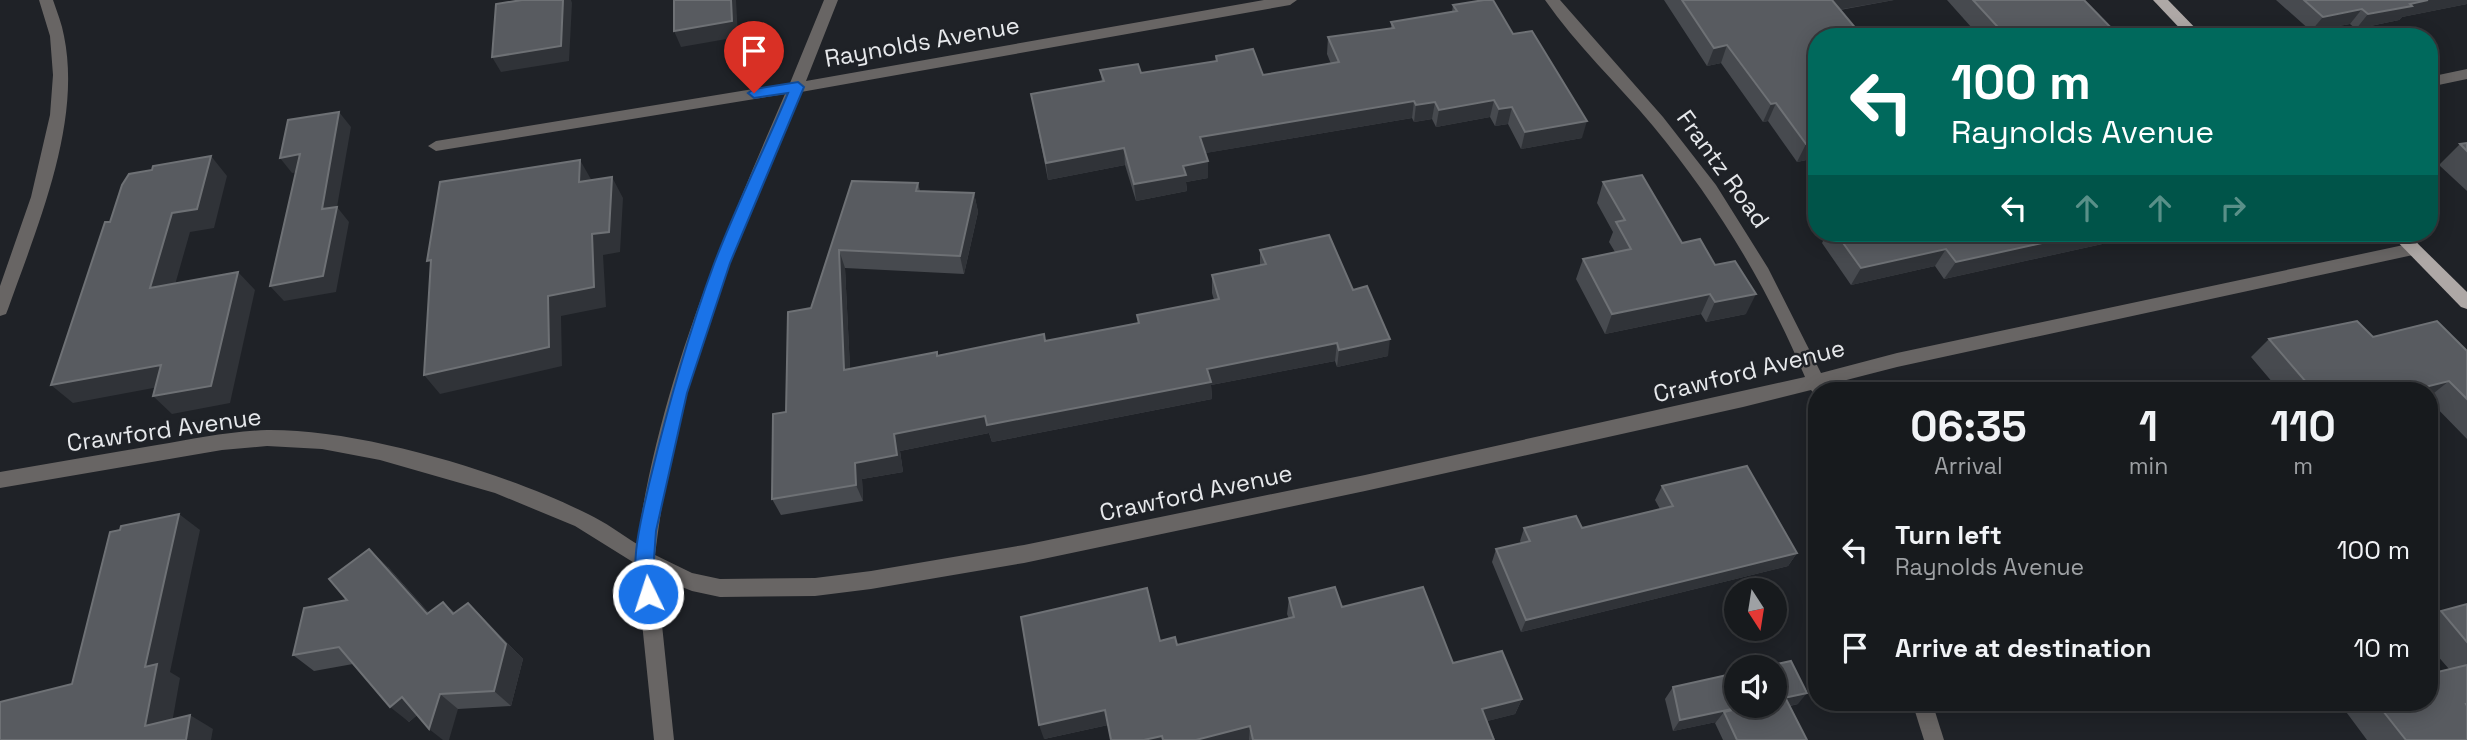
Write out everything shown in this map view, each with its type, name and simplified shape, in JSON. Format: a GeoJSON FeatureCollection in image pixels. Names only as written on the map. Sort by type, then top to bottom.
{"type":"FeatureCollection","features":[{"type":"Feature","properties":{"kind":"main road"},"geometry":{"type":"LineString","coordinates":[[2160,0],[2188,28]]}},
{"type":"Feature","properties":{"kind":"main road"},"geometry":{"type":"LineString","coordinates":[[2406,242],[2467,302]]}},
{"type":"Feature","properties":{"kind":"street"},"geometry":{"type":"LineString","coordinates":[[0,309],[35,207],[56,122],[60,68],[56,30],[46,0]]}},
{"type":"Feature","properties":{"kind":"street"},"geometry":{"type":"LineString","coordinates":[[664,740],[645,559],[659,472],[693,347],[739,220],[798,87],[831,0]]}},
{"type":"Feature","properties":{"kind":"street","name":"Raynolds Avenue"},"geometry":{"type":"LineString","coordinates":[[436,146],[798,87],[1290,0]]}},
{"type":"Feature","properties":{"kind":"street","name":"Frantz Road"},"geometry":{"type":"LineString","coordinates":[[1552,0],[1653,116],[1714,196],[1763,272],[1794,331],[1816,382]]}},
{"type":"Feature","properties":{"kind":"street"},"geometry":{"type":"LineString","coordinates":[[2438,80],[2467,74]]}},
{"type":"Feature","properties":{"kind":"street","name":"Crawford Avenue"},"geometry":{"type":"LineString","coordinates":[[1830,382],[1897,360],[2413,249]]}},
{"type":"Feature","properties":{"kind":"street","name":"Crawford Avenue"},"geometry":{"type":"LineString","coordinates":[[0,480],[222,442],[267,438],[322,441],[380,452],[464,474],[501,487],[582,520],[665,572],[692,582],[720,588],[815,587],[1024,554],[1808,388]]}},
{"type":"Feature","properties":{"kind":"street"},"geometry":{"type":"LineString","coordinates":[[1925,711],[1934,740]]}},
{"type":"Feature","properties":{"kind":"building"},"geometry":{"type":"Polygon","coordinates":[[[522,0],[563,0],[561,46],[492,57],[496,4],[522,0]]]}},
{"type":"Feature","properties":{"kind":"building"},"geometry":{"type":"Polygon","coordinates":[[[674,0],[731,0],[732,21],[674,31],[674,0]]]}},
{"type":"Feature","properties":{"kind":"building"},"geometry":{"type":"Polygon","coordinates":[[[1493,0],[1513,34],[1532,31],[1587,121],[1525,132],[1512,107],[1499,109],[1494,100],[1439,110],[1435,102],[1416,105],[1414,101],[1200,137],[1208,161],[1183,166],[1186,175],[1134,184],[1124,148],[1046,163],[1031,94],[1104,81],[1100,70],[1138,64],[1141,73],[1217,61],[1216,56],[1253,49],[1263,75],[1339,62],[1328,37],[1394,28],[1391,22],[1457,11],[1453,5],[1493,0]]]}},
{"type":"Feature","properties":{"kind":"building"},"geometry":{"type":"Polygon","coordinates":[[[1682,0],[1832,0],[1855,28],[1808,28],[1806,144],[1776,103],[1771,104],[1727,45],[1714,48],[1682,0]]]}},
{"type":"Feature","properties":{"kind":"building"},"geometry":{"type":"Polygon","coordinates":[[[1973,0],[2084,0],[2111,28],[1999,28],[1973,0]]]}},
{"type":"Feature","properties":{"kind":"building"},"geometry":{"type":"Polygon","coordinates":[[[2304,0],[2428,0],[2410,4],[2412,6],[2368,14],[2362,9],[2323,17],[2304,0]]]}},
{"type":"Feature","properties":{"kind":"building"},"geometry":{"type":"Polygon","coordinates":[[[339,112],[322,209],[337,207],[323,276],[270,286],[300,154],[280,158],[288,120],[339,112]]]}},
{"type":"Feature","properties":{"kind":"building"},"geometry":{"type":"Polygon","coordinates":[[[211,156],[197,209],[172,213],[150,288],[238,272],[211,386],[153,396],[161,365],[51,385],[105,222],[110,222],[122,185],[129,174],[152,170],[153,166],[211,156]]]}},
{"type":"Feature","properties":{"kind":"building"},"geometry":{"type":"Polygon","coordinates":[[[580,160],[579,182],[612,177],[609,232],[592,234],[594,287],[548,296],[549,347],[424,375],[431,260],[427,261],[440,182],[580,160]]]}},
{"type":"Feature","properties":{"kind":"building"},"geometry":{"type":"Polygon","coordinates":[[[1642,175],[1682,243],[1700,239],[1715,265],[1735,261],[1756,294],[1715,302],[1710,294],[1612,314],[1583,259],[1631,249],[1616,222],[1625,220],[1603,182],[1642,175]]]}},
{"type":"Feature","properties":{"kind":"building"},"geometry":{"type":"Polygon","coordinates":[[[852,181],[918,183],[916,191],[974,193],[960,256],[839,250],[844,370],[937,352],[937,356],[1044,334],[1045,341],[1139,323],[1137,315],[1219,299],[1212,275],[1266,264],[1260,250],[1329,235],[1353,290],[1367,286],[1390,339],[1339,350],[1337,343],[1207,369],[1211,382],[987,425],[985,416],[894,434],[897,455],[855,463],[856,485],[772,499],[773,414],[786,412],[788,312],[811,308],[852,181]]]}},
{"type":"Feature","properties":{"kind":"building"},"geometry":{"type":"Polygon","coordinates":[[[1842,242],[2046,242],[1956,262],[1946,249],[1861,268],[1842,242]]]}},
{"type":"Feature","properties":{"kind":"building"},"geometry":{"type":"Polygon","coordinates":[[[2357,321],[2373,337],[2437,321],[2467,351],[2467,399],[2449,381],[2438,384],[2306,382],[2269,339],[2357,321]]]}},
{"type":"Feature","properties":{"kind":"building"},"geometry":{"type":"Polygon","coordinates":[[[1747,466],[1797,553],[1526,620],[1496,549],[1530,541],[1524,528],[1576,516],[1582,528],[1673,506],[1662,486],[1747,466]]]}},
{"type":"Feature","properties":{"kind":"building"},"geometry":{"type":"Polygon","coordinates":[[[179,514],[145,667],[157,664],[145,726],[190,715],[186,740],[0,740],[0,702],[72,684],[110,532],[120,530],[121,526],[179,514]]]}},
{"type":"Feature","properties":{"kind":"building"},"geometry":{"type":"Polygon","coordinates":[[[369,549],[427,614],[443,602],[453,614],[468,603],[506,644],[494,691],[440,694],[429,729],[402,697],[390,707],[339,647],[293,655],[304,608],[347,600],[329,579],[369,549]]]}},
{"type":"Feature","properties":{"kind":"building"},"geometry":{"type":"Polygon","coordinates":[[[1335,587],[1342,607],[1423,587],[1453,663],[1502,651],[1522,699],[1482,709],[1494,740],[1253,740],[1250,726],[1196,740],[1163,740],[1162,736],[1144,740],[1111,740],[1105,710],[1039,725],[1021,617],[1147,588],[1160,641],[1175,637],[1177,645],[1294,617],[1289,598],[1335,587]]]}},
{"type":"Feature","properties":{"kind":"building"},"geometry":{"type":"Polygon","coordinates":[[[2467,604],[2467,642],[2441,611],[2467,604]]]}},
{"type":"Feature","properties":{"kind":"building"},"geometry":{"type":"Polygon","coordinates":[[[1791,661],[1807,693],[1787,697],[1787,662],[1791,661]]]}},
{"type":"Feature","properties":{"kind":"building"},"geometry":{"type":"Polygon","coordinates":[[[2467,665],[2467,740],[2406,740],[2383,711],[2438,711],[2438,672],[2467,665]]]}},
{"type":"Feature","properties":{"kind":"building"},"geometry":{"type":"Polygon","coordinates":[[[1724,676],[1724,711],[1680,720],[1673,687],[1724,676]]]}},
{"type":"Feature","properties":{"kind":"building"},"geometry":{"type":"Polygon","coordinates":[[[1787,701],[1807,740],[1737,740],[1727,718],[1787,718],[1787,701]]]}},
{"type":"Feature","properties":{"kind":"route"},"geometry":{"type":"LineString","coordinates":[[648,594],[645,559],[648,531],[659,472],[679,393],[722,263],[798,87],[754,93]]}}]}
